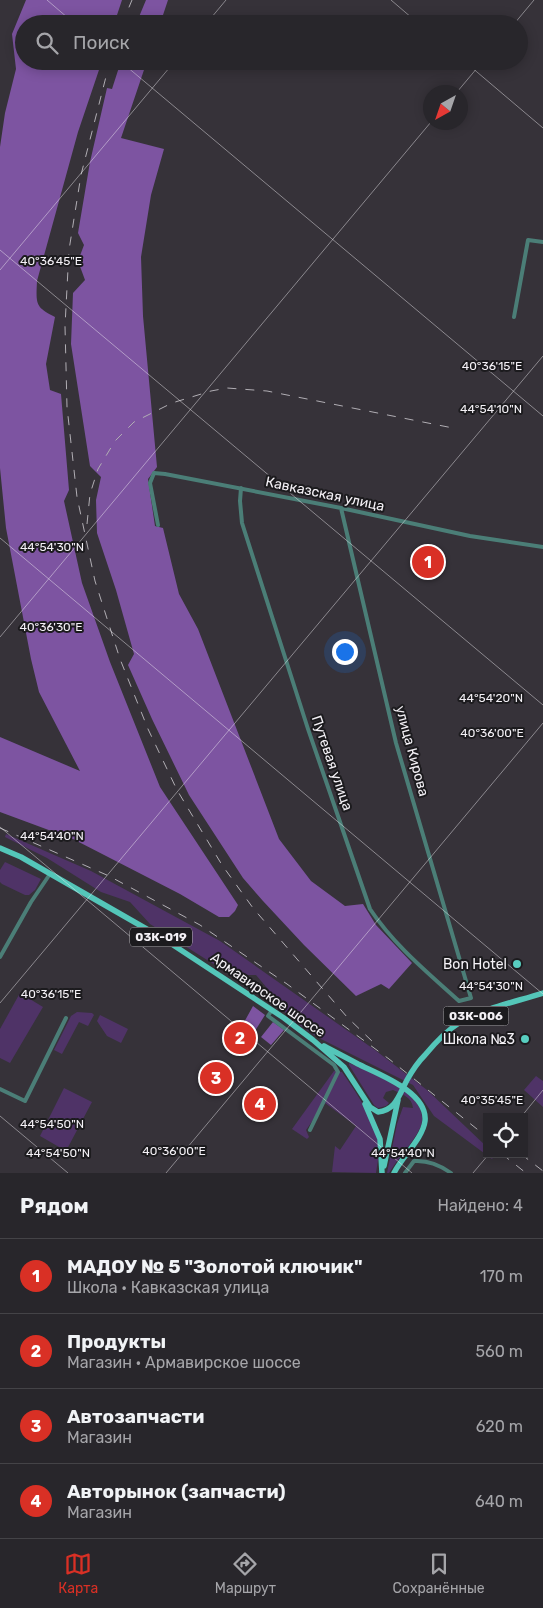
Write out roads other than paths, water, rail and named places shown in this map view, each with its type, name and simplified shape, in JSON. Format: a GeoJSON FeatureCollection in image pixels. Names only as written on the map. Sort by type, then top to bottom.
{"type":"FeatureCollection","features":[{"type":"Feature","properties":{"kind":"main road","name":"Армавирское шоссе"},"geometry":{"type":"LineString","coordinates":[[0,848],[21,857],[164,939],[272,1010],[313,1040],[344,1067],[356,1084]]}},
{"type":"Feature","properties":{"kind":"main road","name":"03К-006"},"geometry":{"type":"LineString","coordinates":[[382,1173],[398,1100],[407,1080],[423,1056],[459,1023],[485,1011],[543,993]]}},
{"type":"Feature","properties":{"kind":"main road"},"geometry":{"type":"LineString","coordinates":[[313,1040],[398,1084],[413,1095],[422,1106],[426,1119],[422,1131],[394,1173]]}},
{"type":"Feature","properties":{"kind":"main road"},"geometry":{"type":"LineString","coordinates":[[356,1084],[370,1107],[378,1112],[387,1111],[398,1100]]}},
{"type":"Feature","properties":{"kind":"main road","name":"03К-019"},"geometry":{"type":"LineString","coordinates":[[356,1084],[380,1139],[382,1173]]}},
{"type":"Feature","properties":{"kind":"street"},"geometry":{"type":"LineString","coordinates":[[514,317],[528,240],[543,242]]}},
{"type":"Feature","properties":{"kind":"street","name":"Кавказская улица"},"geometry":{"type":"LineString","coordinates":[[158,525],[150,482],[154,473],[241,488],[470,536],[543,546]]}},
{"type":"Feature","properties":{"kind":"street","name":"Путевая улица"},"geometry":{"type":"LineString","coordinates":[[241,488],[242,523],[308,729],[370,909],[396,943],[459,1001],[470,998]]}},
{"type":"Feature","properties":{"kind":"street","name":"улица Кирова"},"geometry":{"type":"LineString","coordinates":[[341,508],[396,743],[470,998]]}},
{"type":"Feature","properties":{"kind":"street"},"geometry":{"type":"LineString","coordinates":[[0,957],[31,902],[50,874]]}},
{"type":"Feature","properties":{"kind":"street"},"geometry":{"type":"LineString","coordinates":[[272,1010],[268,1016],[334,1065],[338,1072],[310,1130]]}},
{"type":"Feature","properties":{"kind":"street"},"geometry":{"type":"LineString","coordinates":[[0,1089],[25,1101],[66,1018]]}},
{"type":"Feature","properties":{"kind":"street"},"geometry":{"type":"LineString","coordinates":[[404,1173],[414,1161],[432,1162],[451,1173]]}},
{"type":"Feature","properties":{"kind":"railway"},"geometry":{"type":"LineString","coordinates":[[126,15],[132,0]]}},
{"type":"Feature","properties":{"kind":"railway"},"geometry":{"type":"LineString","coordinates":[[108,70],[81,175],[69,250],[65,326],[67,407],[77,497],[95,581],[120,659],[148,729],[177,790],[222,865],[253,908],[347,1017],[374,1043]]}},
{"type":"Feature","properties":{"kind":"railway"},"geometry":{"type":"LineString","coordinates":[[87,524],[90,494],[98,469],[115,441],[134,422],[172,403],[211,391],[227,388],[267,391],[453,428]]}},
{"type":"Feature","properties":{"kind":"railway"},"geometry":{"type":"LineString","coordinates":[[0,828],[109,876],[200,925],[287,984],[389,1059],[483,1134]]}},
{"type":"Feature","properties":{"kind":"railway"},"geometry":{"type":"LineString","coordinates":[[507,1158],[526,1173]]}},
{"type":"Feature","properties":{"kind":"railway"},"geometry":{"type":"LineString","coordinates":[[526,1158],[543,1171]]}},
{"type":"Feature","properties":{"kind":"place","name":"МАДОУ № 5 \"Золотой ключик\""},"geometry":{"type":"Point","coordinates":[428,562]}},
{"type":"Feature","properties":{"kind":"place","name":"Bon Hotel"},"geometry":{"type":"Point","coordinates":[517,964]}},
{"type":"Feature","properties":{"kind":"place","name":"Продукты"},"geometry":{"type":"Point","coordinates":[240,1038]}},
{"type":"Feature","properties":{"kind":"place","name":"Школа №3"},"geometry":{"type":"Point","coordinates":[525,1039]}},
{"type":"Feature","properties":{"kind":"place","name":"Автозапчасти"},"geometry":{"type":"Point","coordinates":[216,1078]}},
{"type":"Feature","properties":{"kind":"place","name":"Авторынок (запчасти)"},"geometry":{"type":"Point","coordinates":[260,1104]}}]}
